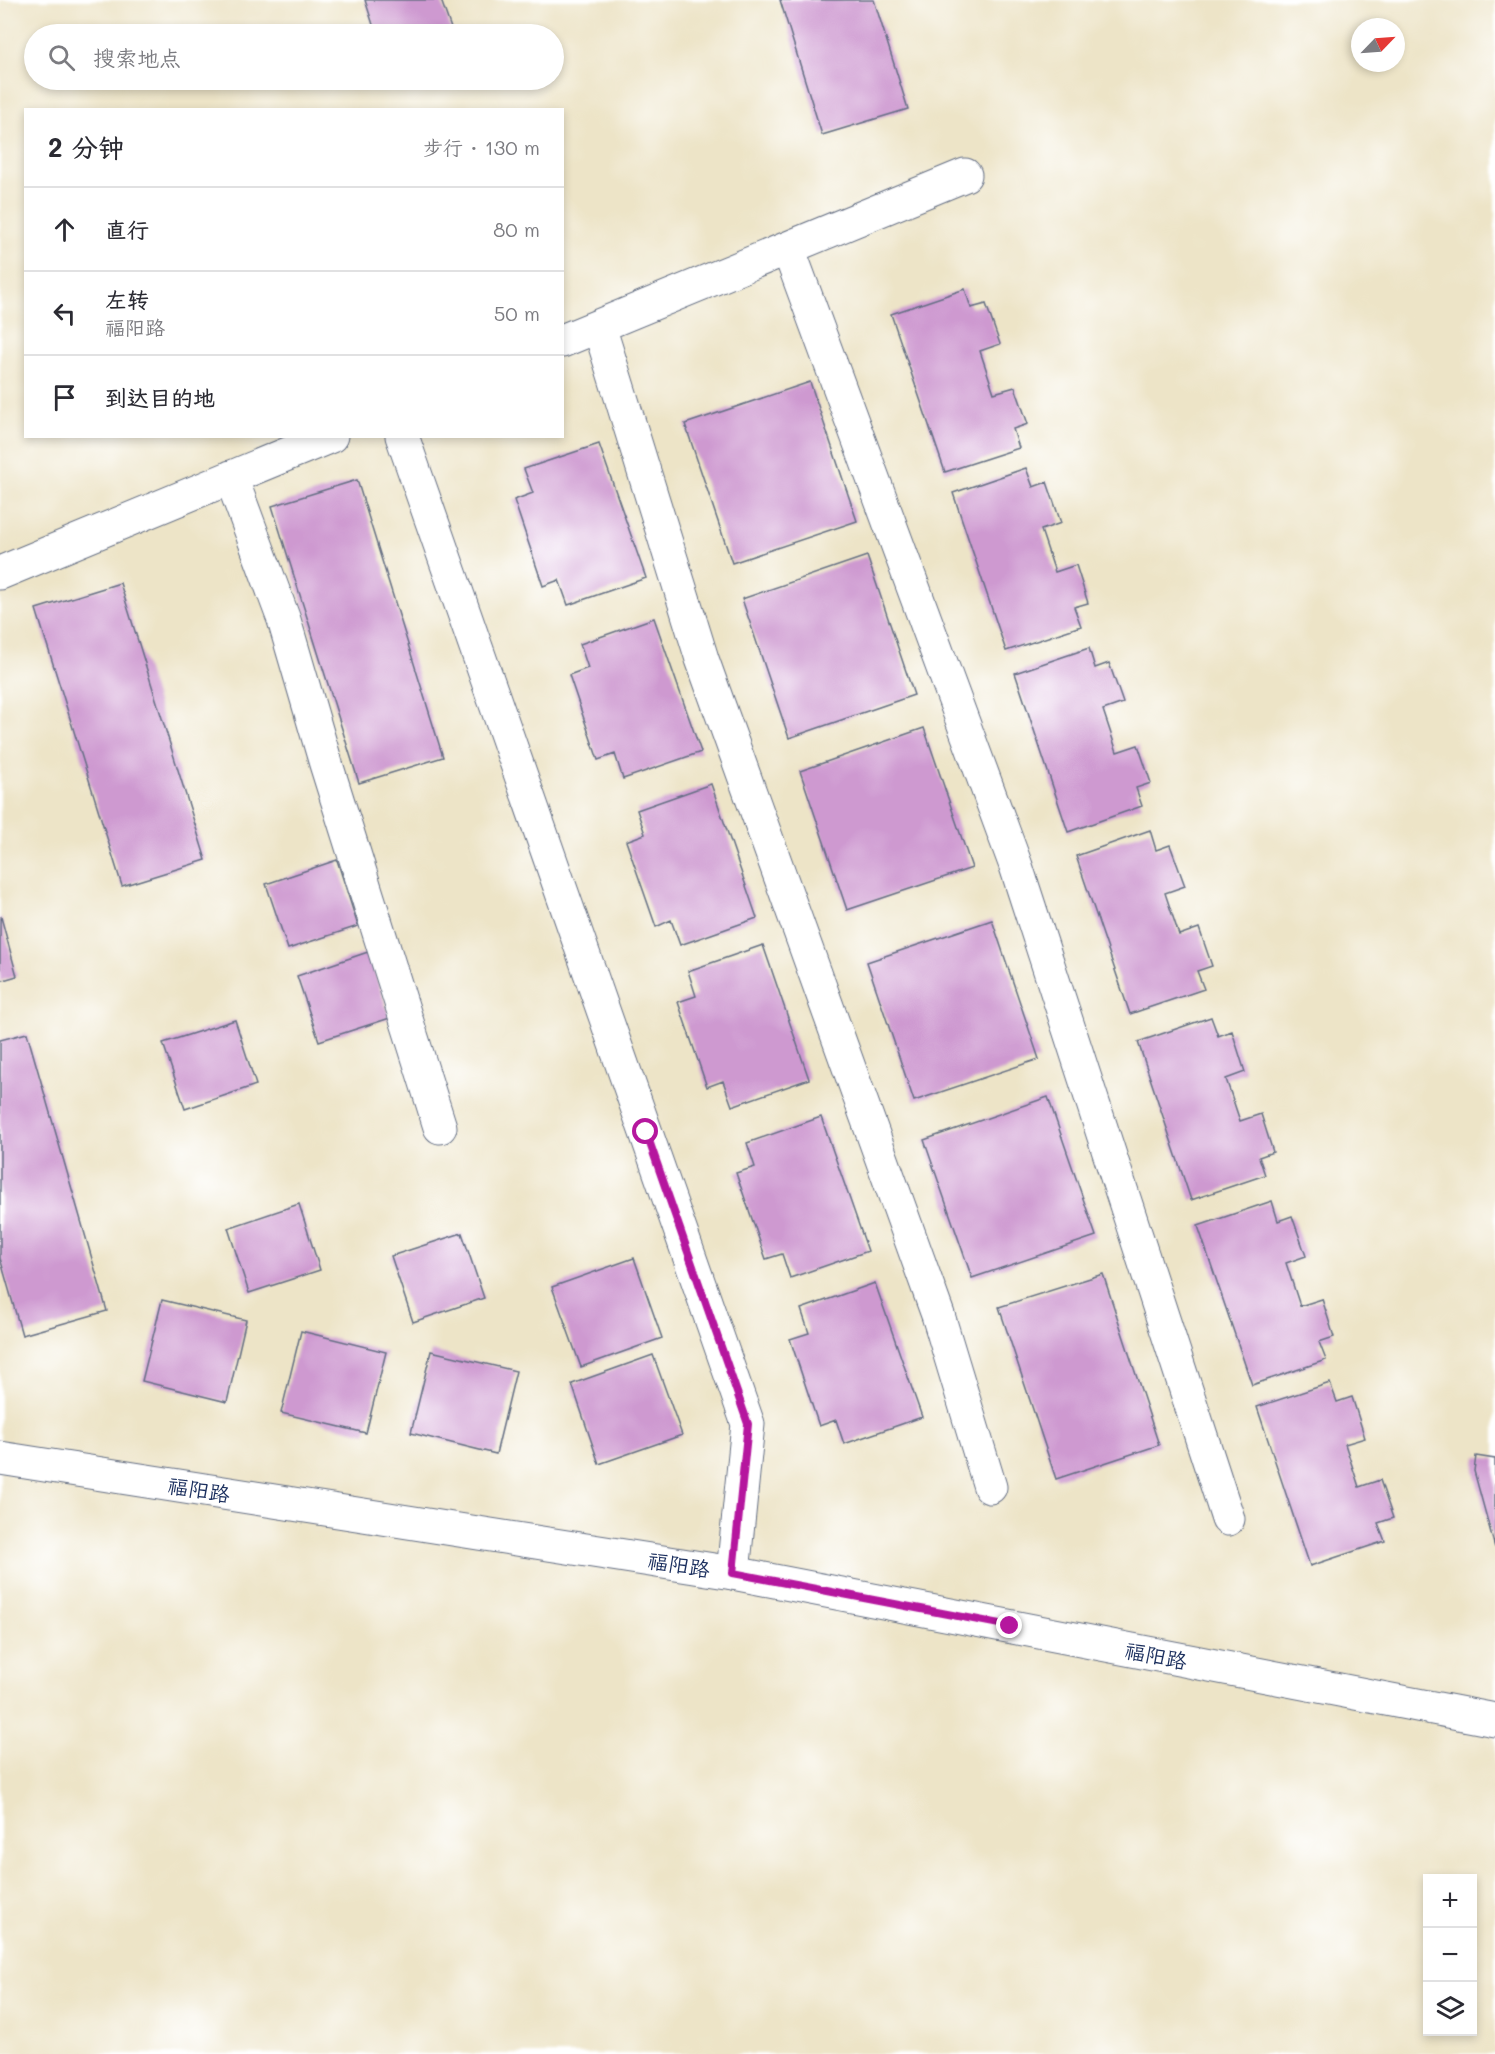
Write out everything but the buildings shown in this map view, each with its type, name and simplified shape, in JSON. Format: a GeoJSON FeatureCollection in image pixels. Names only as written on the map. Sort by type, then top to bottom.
{"type":"FeatureCollection","features":[{"type":"Feature","properties":{"kind":"street"},"geometry":{"type":"LineString","coordinates":[[564,340],[965,175]]}},
{"type":"Feature","properties":{"kind":"street"},"geometry":{"type":"LineString","coordinates":[[788,248],[1016,866],[1228,1519]]}},
{"type":"Feature","properties":{"kind":"street"},"geometry":{"type":"LineString","coordinates":[[599,326],[702,659],[938,1315],[990,1487]]}},
{"type":"Feature","properties":{"kind":"street"},"geometry":{"type":"LineString","coordinates":[[0,573],[326,438]]}},
{"type":"Feature","properties":{"kind":"street"},"geometry":{"type":"LineString","coordinates":[[403,438],[748,1424],[733,1573]]}},
{"type":"Feature","properties":{"kind":"street"},"geometry":{"type":"LineString","coordinates":[[231,477],[284,620],[326,764],[440,1127]]}},
{"type":"Feature","properties":{"kind":"street","name":"福阳路"},"geometry":{"type":"LineString","coordinates":[[0,1458],[733,1573],[1495,1720]]}},
{"type":"Feature","properties":{"kind":"route"},"geometry":{"type":"LineString","coordinates":[[646,1132],[748,1424],[733,1573],[1010,1626]]}}]}
